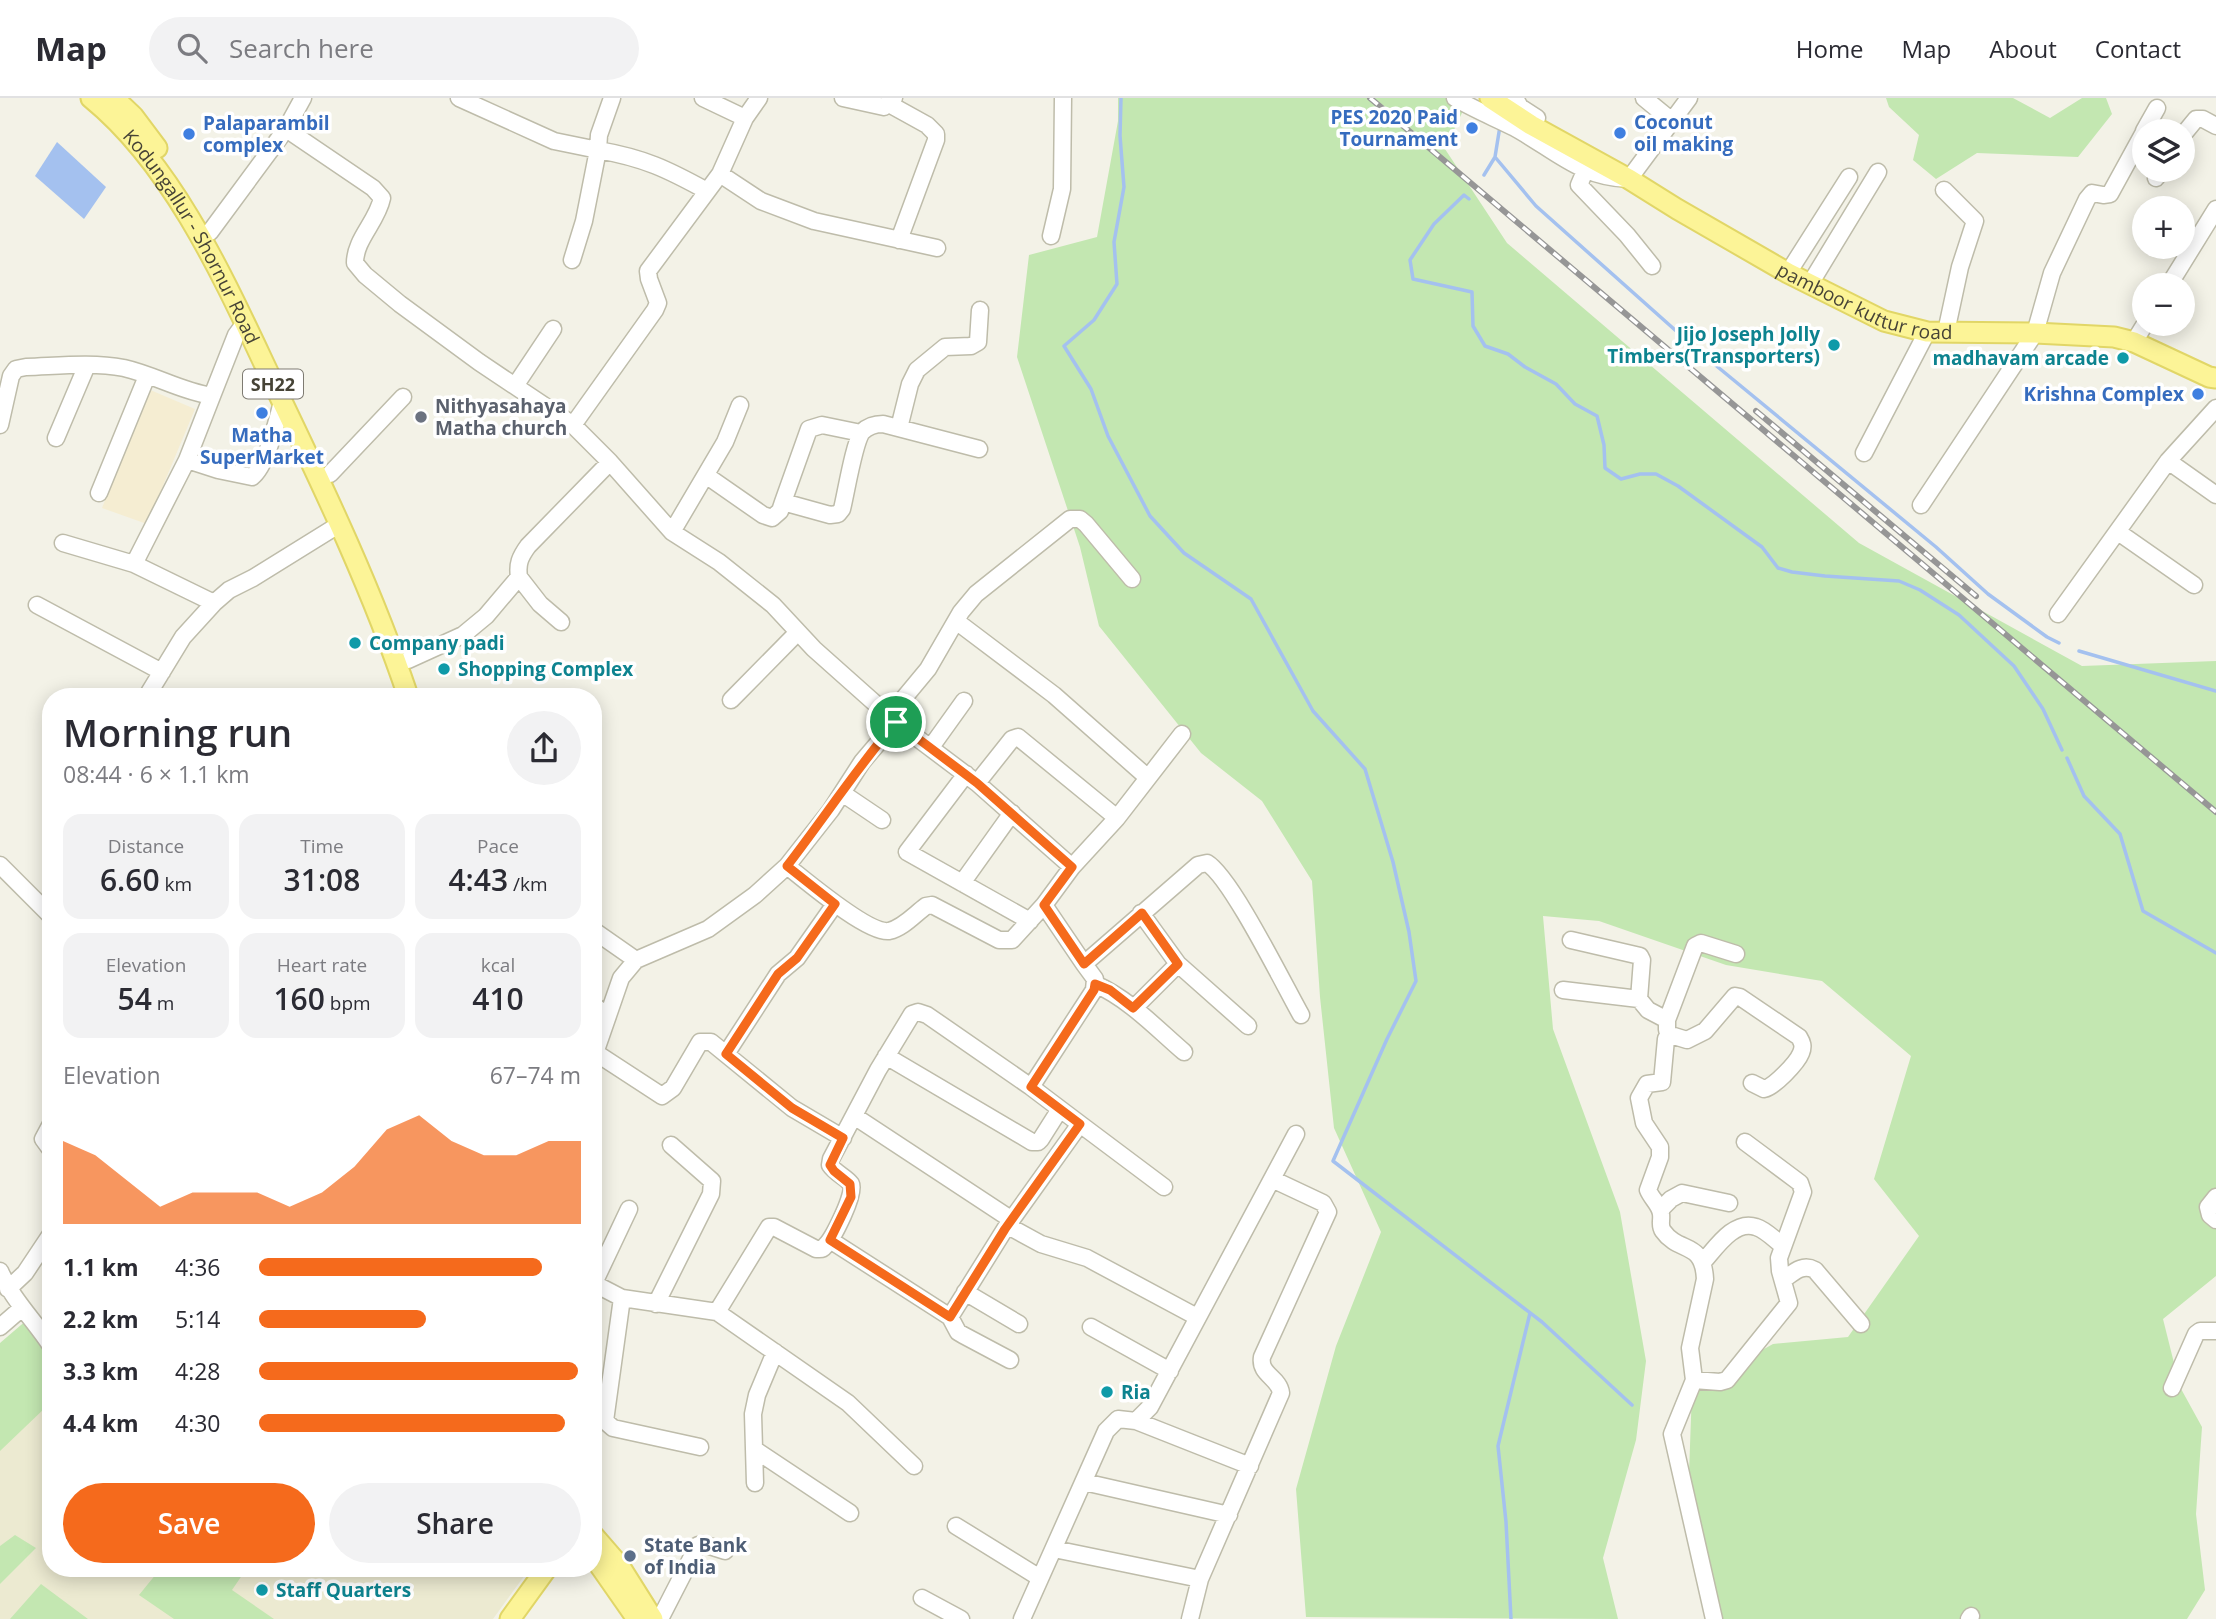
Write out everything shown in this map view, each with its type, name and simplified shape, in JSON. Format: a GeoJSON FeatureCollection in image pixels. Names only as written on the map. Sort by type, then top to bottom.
{"type":"FeatureCollection","features":[{"type":"Feature","properties":{"kind":"main road","name":"Kodungallur - Shornur Road"},"geometry":{"type":"LineString","coordinates":[[91,98],[122,125],[169,186],[213,262],[340,524],[385,628],[405,688]]}},
{"type":"Feature","properties":{"kind":"main road","name":"Kodungallur - Shornur Road"},"geometry":{"type":"LineString","coordinates":[[114,98],[155,145],[210,232],[374,569],[417,688]]}},
{"type":"Feature","properties":{"kind":"main road","name":"pamboor kuttur road"},"geometry":{"type":"LineString","coordinates":[[1487,106],[1631,175],[1677,209],[1810,284],[1884,321],[1936,332],[2114,337],[2134,342],[2216,378]]}},
{"type":"Feature","properties":{"kind":"main road"},"geometry":{"type":"LineString","coordinates":[[602,1545],[619,1565],[653,1619]]}},
{"type":"Feature","properties":{"kind":"main road"},"geometry":{"type":"LineString","coordinates":[[602,1569],[637,1619]]}},
{"type":"Feature","properties":{"kind":"main road"},"geometry":{"type":"LineString","coordinates":[[510,1619],[540,1577]]}},
{"type":"Feature","properties":{"kind":"street"},"geometry":{"type":"LineString","coordinates":[[210,232],[286,129],[303,98]]}},
{"type":"Feature","properties":{"kind":"street"},"geometry":{"type":"LineString","coordinates":[[459,98],[554,141],[646,160],[707,191]]}},
{"type":"Feature","properties":{"kind":"street"},"geometry":{"type":"LineString","coordinates":[[572,260],[584,221],[599,135],[612,98]]}},
{"type":"Feature","properties":{"kind":"street"},"geometry":{"type":"LineString","coordinates":[[703,98],[745,118]]}},
{"type":"Feature","properties":{"kind":"street"},"geometry":{"type":"LineString","coordinates":[[573,425],[659,303],[648,271],[720,174],[745,118],[759,98]]}},
{"type":"Feature","properties":{"kind":"street"},"geometry":{"type":"LineString","coordinates":[[843,98],[884,107],[892,101],[936,134],[899,240]]}},
{"type":"Feature","properties":{"kind":"street"},"geometry":{"type":"LineString","coordinates":[[1051,236],[1062,189],[1063,98]]}},
{"type":"Feature","properties":{"kind":"street"},"geometry":{"type":"LineString","coordinates":[[1455,98],[1487,106],[1513,127],[1585,171],[1608,178],[1631,175],[1689,98]]}},
{"type":"Feature","properties":{"kind":"street"},"geometry":{"type":"LineString","coordinates":[[1515,98],[1520,107],[1631,175]]}},
{"type":"Feature","properties":{"kind":"street"},"geometry":{"type":"LineString","coordinates":[[1644,98],[1672,121]]}},
{"type":"Feature","properties":{"kind":"street"},"geometry":{"type":"LineString","coordinates":[[2151,119],[2157,108]]}},
{"type":"Feature","properties":{"kind":"street"},"geometry":{"type":"LineString","coordinates":[[2195,120],[2203,119],[2216,126]]}},
{"type":"Feature","properties":{"kind":"street"},"geometry":{"type":"LineString","coordinates":[[286,129],[373,188],[382,198],[380,208],[355,250],[355,263],[365,275],[400,304],[573,425],[672,532],[719,562],[773,605],[814,649],[893,719],[971,778],[1072,867]]}},
{"type":"Feature","properties":{"kind":"street"},"geometry":{"type":"LineString","coordinates":[[1921,505],[2035,333],[2052,273],[2087,199],[2092,193],[2110,194],[2132,154]]}},
{"type":"Feature","properties":{"kind":"street"},"geometry":{"type":"LineString","coordinates":[[1585,171],[1579,185],[1628,235],[1651,266]]}},
{"type":"Feature","properties":{"kind":"street"},"geometry":{"type":"LineString","coordinates":[[1810,284],[1878,172]]}},
{"type":"Feature","properties":{"kind":"street"},"geometry":{"type":"LineString","coordinates":[[720,174],[761,201],[814,222],[937,248]]}},
{"type":"Feature","properties":{"kind":"street"},"geometry":{"type":"LineString","coordinates":[[1788,272],[1849,177]]}},
{"type":"Feature","properties":{"kind":"street"},"geometry":{"type":"LineString","coordinates":[[1864,453],[1936,332],[1975,221],[1944,190]]}},
{"type":"Feature","properties":{"kind":"street"},"geometry":{"type":"LineString","coordinates":[[2176,273],[2216,209]]}},
{"type":"Feature","properties":{"kind":"street"},"geometry":{"type":"LineString","coordinates":[[898,428],[910,384],[917,370],[945,346],[971,346],[978,342],[980,310]]}},
{"type":"Feature","properties":{"kind":"street"},"geometry":{"type":"LineString","coordinates":[[134,564],[187,460],[236,335],[244,324]]}},
{"type":"Feature","properties":{"kind":"street"},"geometry":{"type":"LineString","coordinates":[[515,386],[553,330]]}},
{"type":"Feature","properties":{"kind":"street"},"geometry":{"type":"LineString","coordinates":[[2134,342],[2138,336]]}},
{"type":"Feature","properties":{"kind":"street"},"geometry":{"type":"LineString","coordinates":[[56,438],[87,365]]}},
{"type":"Feature","properties":{"kind":"street"},"geometry":{"type":"LineString","coordinates":[[0,425],[3,396],[11,376],[16,369],[26,367],[104,365],[128,369],[189,393],[212,396]]}},
{"type":"Feature","properties":{"kind":"street"},"geometry":{"type":"LineString","coordinates":[[99,492],[146,376]]}},
{"type":"Feature","properties":{"kind":"street"},"geometry":{"type":"LineString","coordinates":[[330,474],[403,397]]}},
{"type":"Feature","properties":{"kind":"street"},"geometry":{"type":"LineString","coordinates":[[187,460],[236,475],[252,477],[257,473],[282,402]]}},
{"type":"Feature","properties":{"kind":"street"},"geometry":{"type":"LineString","coordinates":[[672,532],[707,476],[740,405]]}},
{"type":"Feature","properties":{"kind":"street"},"geometry":{"type":"LineString","coordinates":[[2058,614],[2168,461],[2216,408]]}},
{"type":"Feature","properties":{"kind":"street"},"geometry":{"type":"LineString","coordinates":[[783,502],[830,515],[838,514],[842,509],[861,433],[875,424],[979,449]]}},
{"type":"Feature","properties":{"kind":"street"},"geometry":{"type":"LineString","coordinates":[[707,476],[768,517],[776,516],[809,429],[822,425],[861,433]]}},
{"type":"Feature","properties":{"kind":"street"},"geometry":{"type":"LineString","coordinates":[[2168,461],[2216,495]]}},
{"type":"Feature","properties":{"kind":"street"},"geometry":{"type":"LineString","coordinates":[[561,622],[540,604],[519,577],[517,566],[528,546],[610,462]]}},
{"type":"Feature","properties":{"kind":"street"},"geometry":{"type":"LineString","coordinates":[[602,1032],[621,978],[636,960],[708,929],[755,895],[787,866],[842,793],[976,594],[1070,519],[1080,519],[1086,524],[1132,579]]}},
{"type":"Feature","properties":{"kind":"street"},"geometry":{"type":"LineString","coordinates":[[152,688],[183,638],[214,603],[229,590],[340,524]]}},
{"type":"Feature","properties":{"kind":"street"},"geometry":{"type":"LineString","coordinates":[[2119,532],[2194,584]]}},
{"type":"Feature","properties":{"kind":"street"},"geometry":{"type":"LineString","coordinates":[[63,543],[134,564],[214,603]]}},
{"type":"Feature","properties":{"kind":"street"},"geometry":{"type":"LineString","coordinates":[[408,660],[463,635],[486,616],[519,577]]}},
{"type":"Feature","properties":{"kind":"street"},"geometry":{"type":"LineString","coordinates":[[37,605],[162,672]]}},
{"type":"Feature","properties":{"kind":"street"},"geometry":{"type":"LineString","coordinates":[[956,621],[1054,695],[1147,778]]}},
{"type":"Feature","properties":{"kind":"street"},"geometry":{"type":"LineString","coordinates":[[731,700],[798,632]]}},
{"type":"Feature","properties":{"kind":"street"},"geometry":{"type":"LineString","coordinates":[[931,747],[964,701]]}},
{"type":"Feature","properties":{"kind":"street"},"geometry":{"type":"LineString","coordinates":[[787,866],[855,918],[882,931],[895,929],[926,906],[932,905],[1006,941],[1012,940],[1044,905],[1072,867],[1117,818],[1182,734]]}},
{"type":"Feature","properties":{"kind":"street"},"geometry":{"type":"LineString","coordinates":[[1030,921],[907,850],[971,778],[1012,739],[1018,737],[1117,818]]}},
{"type":"Feature","properties":{"kind":"street"},"geometry":{"type":"LineString","coordinates":[[842,793],[882,820]]}},
{"type":"Feature","properties":{"kind":"street"},"geometry":{"type":"LineString","coordinates":[[962,883],[1012,813]]}},
{"type":"Feature","properties":{"kind":"street"},"geometry":{"type":"LineString","coordinates":[[1084,964],[1198,865],[1207,863],[1237,902],[1301,1015]]}},
{"type":"Feature","properties":{"kind":"street"},"geometry":{"type":"LineString","coordinates":[[0,865],[42,907]]}},
{"type":"Feature","properties":{"kind":"street"},"geometry":{"type":"LineString","coordinates":[[726,1054],[778,974],[797,958],[835,904]]}},
{"type":"Feature","properties":{"kind":"street"},"geometry":{"type":"LineString","coordinates":[[1031,1087],[1094,990],[1095,984],[1044,905]]}},
{"type":"Feature","properties":{"kind":"street"},"geometry":{"type":"LineString","coordinates":[[1142,913],[1178,964],[1248,1026]]}},
{"type":"Feature","properties":{"kind":"street"},"geometry":{"type":"LineString","coordinates":[[602,936],[636,960]]}},
{"type":"Feature","properties":{"kind":"street"},"geometry":{"type":"LineString","coordinates":[[1571,940],[1640,956],[1639,999]]}},
{"type":"Feature","properties":{"kind":"street"},"geometry":{"type":"LineString","coordinates":[[1714,1619],[1672,1434],[1694,1380],[1689,1348],[1705,1279],[1703,1262],[1695,1253],[1662,1230],[1660,1210],[1648,1190],[1660,1157],[1660,1147],[1644,1123],[1639,1098],[1647,1084],[1662,1082],[1667,1020],[1695,946],[1706,943],[1736,954]]}},
{"type":"Feature","properties":{"kind":"street"},"geometry":{"type":"LineString","coordinates":[[1133,1008],[1178,964]]}},
{"type":"Feature","properties":{"kind":"street"},"geometry":{"type":"LineString","coordinates":[[1095,984],[1110,990],[1184,1052]]}},
{"type":"Feature","properties":{"kind":"street"},"geometry":{"type":"LineString","coordinates":[[1563,989],[1639,999],[1648,1010],[1667,1020]]}},
{"type":"Feature","properties":{"kind":"street"},"geometry":{"type":"LineString","coordinates":[[1666,1039],[1674,1036],[1687,1040],[1699,1035],[1712,1024],[1730,999],[1740,997],[1798,1037],[1802,1044],[1801,1055],[1772,1087],[1764,1089],[1752,1083]]}},
{"type":"Feature","properties":{"kind":"street"},"geometry":{"type":"LineString","coordinates":[[602,1012],[608,1016]]}},
{"type":"Feature","properties":{"kind":"street"},"geometry":{"type":"LineString","coordinates":[[718,1312],[769,1227],[774,1227],[816,1250],[825,1247],[830,1240],[851,1197],[850,1184],[830,1165],[907,1019],[919,1012],[1031,1087],[1164,1187]]}},
{"type":"Feature","properties":{"kind":"street"},"geometry":{"type":"LineString","coordinates":[[602,1059],[662,1096],[673,1088],[700,1042],[711,1042],[792,1108],[843,1138]]}},
{"type":"Feature","properties":{"kind":"street"},"geometry":{"type":"LineString","coordinates":[[886,1056],[1032,1142],[1041,1139],[1060,1109]]}},
{"type":"Feature","properties":{"kind":"street"},"geometry":{"type":"LineString","coordinates":[[854,1116],[1041,1244],[1087,1258],[1197,1317]]}},
{"type":"Feature","properties":{"kind":"street"},"geometry":{"type":"LineString","coordinates":[[950,1317],[1010,1223],[1080,1124]]}},
{"type":"Feature","properties":{"kind":"street"},"geometry":{"type":"LineString","coordinates":[[1136,1421],[1150,1407],[1296,1134]]}},
{"type":"Feature","properties":{"kind":"street"},"geometry":{"type":"LineString","coordinates":[[1694,1380],[1727,1380],[1789,1303],[1779,1263],[1803,1192],[1802,1187],[1745,1142]]}},
{"type":"Feature","properties":{"kind":"street"},"geometry":{"type":"LineString","coordinates":[[656,1304],[710,1194],[712,1184],[707,1175],[671,1145]]}},
{"type":"Feature","properties":{"kind":"street"},"geometry":{"type":"LineString","coordinates":[[1190,1619],[1200,1579],[1281,1393],[1277,1382],[1264,1371],[1262,1357],[1328,1212],[1323,1203],[1272,1179]]}},
{"type":"Feature","properties":{"kind":"street"},"geometry":{"type":"LineString","coordinates":[[1660,1210],[1682,1193],[1729,1203]]}},
{"type":"Feature","properties":{"kind":"street"},"geometry":{"type":"LineString","coordinates":[[2216,1197],[2208,1207],[2216,1220]]}},
{"type":"Feature","properties":{"kind":"street"},"geometry":{"type":"LineString","coordinates":[[602,1266],[629,1209]]}},
{"type":"Feature","properties":{"kind":"street"},"geometry":{"type":"LineString","coordinates":[[1703,1262],[1727,1236],[1745,1226],[1756,1227],[1783,1246]]}},
{"type":"Feature","properties":{"kind":"street"},"geometry":{"type":"LineString","coordinates":[[830,1240],[950,1317],[958,1332],[1010,1360]]}},
{"type":"Feature","properties":{"kind":"street"},"geometry":{"type":"LineString","coordinates":[[8,1289],[25,1273],[42,1248]]}},
{"type":"Feature","properties":{"kind":"street"},"geometry":{"type":"LineString","coordinates":[[1783,1280],[1802,1268],[1810,1267],[1861,1324]]}},
{"type":"Feature","properties":{"kind":"street"},"geometry":{"type":"LineString","coordinates":[[0,1271],[8,1289],[42,1332]]}},
{"type":"Feature","properties":{"kind":"street"},"geometry":{"type":"LineString","coordinates":[[602,1287],[622,1298],[718,1312],[848,1403],[914,1466]]}},
{"type":"Feature","properties":{"kind":"street"},"geometry":{"type":"LineString","coordinates":[[965,1292],[1019,1324]]}},
{"type":"Feature","properties":{"kind":"street"},"geometry":{"type":"LineString","coordinates":[[622,1298],[605,1420],[614,1428],[701,1447]]}},
{"type":"Feature","properties":{"kind":"street"},"geometry":{"type":"LineString","coordinates":[[0,1327],[22,1308]]}},
{"type":"Feature","properties":{"kind":"street"},"geometry":{"type":"LineString","coordinates":[[1091,1327],[1170,1371]]}},
{"type":"Feature","properties":{"kind":"street"},"geometry":{"type":"LineString","coordinates":[[2172,1388],[2196,1334],[2200,1331],[2216,1331]]}},
{"type":"Feature","properties":{"kind":"street"},"geometry":{"type":"LineString","coordinates":[[755,1483],[753,1414],[757,1395],[775,1352]]}},
{"type":"Feature","properties":{"kind":"street"},"geometry":{"type":"LineString","coordinates":[[1023,1619],[1113,1422],[1118,1419],[1136,1421],[1250,1466]]}},
{"type":"Feature","properties":{"kind":"street"},"geometry":{"type":"LineString","coordinates":[[754,1449],[850,1513]]}},
{"type":"Feature","properties":{"kind":"street"},"geometry":{"type":"LineString","coordinates":[[1084,1482],[1229,1515]]}},
{"type":"Feature","properties":{"kind":"street"},"geometry":{"type":"LineString","coordinates":[[956,1526],[1041,1578]]}},
{"type":"Feature","properties":{"kind":"street"},"geometry":{"type":"LineString","coordinates":[[660,1619],[698,1545],[725,1551]]}},
{"type":"Feature","properties":{"kind":"street"},"geometry":{"type":"LineString","coordinates":[[1054,1549],[1200,1579]]}},
{"type":"Feature","properties":{"kind":"street"},"geometry":{"type":"LineString","coordinates":[[922,1598],[961,1619]]}},
{"type":"Feature","properties":{"kind":"shaded area"},"geometry":{"type":"Polygon","coordinates":[[[148,389],[195,409],[147,524],[102,508],[148,389]]]}},
{"type":"Feature","properties":{"kind":"shaded area"},"geometry":{"type":"Polygon","coordinates":[[[0,1343],[42,1359],[42,1577],[523,1577],[493,1619],[0,1619],[0,1343]]]}},
{"type":"Feature","properties":{"kind":"green space"},"geometry":{"type":"Polygon","coordinates":[[[1118,98],[1469,98],[1445,149],[1507,243],[1859,543],[2082,666],[2216,661],[2216,1276],[2163,1319],[2180,1387],[2202,1427],[2196,1514],[2205,1590],[2187,1619],[1711,1619],[1687,1531],[1692,1389],[1773,1344],[1848,1337],[1919,1236],[1874,1179],[1911,1056],[1822,981],[1726,965],[1599,921],[1543,916],[1553,1029],[1620,1212],[1646,1361],[1636,1440],[1603,1558],[1618,1619],[1306,1617],[1296,1489],[1336,1346],[1381,1232],[1334,1128],[1320,997],[1312,881],[1262,801],[1201,753],[1099,626],[1080,547],[1017,357],[1029,255],[1097,237],[1118,121],[1118,98]]]}},
{"type":"Feature","properties":{"kind":"green space"},"geometry":{"type":"Polygon","coordinates":[[[1886,98],[2013,98],[2050,118],[2082,98],[2106,98],[2112,114],[2078,157],[1977,153],[1936,179],[1913,160],[1919,135],[1889,107],[1886,98]]]}},
{"type":"Feature","properties":{"kind":"green space"},"geometry":{"type":"Polygon","coordinates":[[[28,1319],[42,1345],[42,1411],[0,1451],[0,1343],[28,1319]]]}},
{"type":"Feature","properties":{"kind":"green space"},"geometry":{"type":"Polygon","coordinates":[[[15,1535],[36,1548],[0,1584],[0,1546],[15,1535]]]}},
{"type":"Feature","properties":{"kind":"green space"},"geometry":{"type":"Polygon","coordinates":[[[154,1577],[241,1577],[232,1590],[274,1619],[174,1619],[139,1595],[154,1577]]]}},
{"type":"Feature","properties":{"kind":"green space"},"geometry":{"type":"Polygon","coordinates":[[[41,1584],[88,1619],[10,1619],[41,1584]]]}},
{"type":"Feature","properties":{"kind":"water"},"geometry":{"type":"Polygon","coordinates":[[[57,142],[106,187],[84,219],[35,176],[57,142]]]}},
{"type":"Feature","properties":{"kind":"waterway"},"geometry":{"type":"LineString","coordinates":[[1121,98],[1120,136],[1124,187],[1114,242],[1117,284],[1094,320],[1064,346],[1091,389],[1108,436],[1150,516],[1184,553],[1251,599],[1313,711],[1365,769],[1393,862],[1409,932],[1416,981],[1333,1161],[1542,1322],[1632,1405]]}},
{"type":"Feature","properties":{"kind":"waterway"},"geometry":{"type":"LineString","coordinates":[[1484,175],[1495,157],[1500,126]]}},
{"type":"Feature","properties":{"kind":"waterway"},"geometry":{"type":"LineString","coordinates":[[1495,157],[1536,206],[1702,354],[1936,547],[1988,594],[2059,643]]}},
{"type":"Feature","properties":{"kind":"waterway"},"geometry":{"type":"LineString","coordinates":[[1469,199],[1464,195],[1434,224],[1410,260],[1413,279],[1472,292],[1473,326],[1485,346],[1508,354],[1556,384],[1575,404],[1597,416],[1604,445],[1605,468],[1621,479],[1640,474],[1656,474],[1678,486],[1762,547],[1778,568],[1825,576],[1899,581],[1920,590],[1959,615],[2014,666],[2043,709],[2062,750]]}},
{"type":"Feature","properties":{"kind":"waterway"},"geometry":{"type":"LineString","coordinates":[[2079,651],[2216,691]]}},
{"type":"Feature","properties":{"kind":"waterway"},"geometry":{"type":"LineString","coordinates":[[2067,758],[2084,796],[2120,834],[2143,911],[2216,953]]}},
{"type":"Feature","properties":{"kind":"waterway"},"geometry":{"type":"LineString","coordinates":[[1511,1619],[1506,1522],[1498,1446],[1530,1313]]}},
{"type":"Feature","properties":{"kind":"railway"},"geometry":{"type":"LineString","coordinates":[[1370,98],[2216,812]]}},
{"type":"Feature","properties":{"kind":"railway"},"geometry":{"type":"LineString","coordinates":[[1756,411],[1976,596]]}},
{"type":"Feature","properties":{"kind":"place","name":"PES 2020 Paid Tournament"},"geometry":{"type":"Point","coordinates":[1472,128]}},
{"type":"Feature","properties":{"kind":"place","name":"Coconut oil making"},"geometry":{"type":"Point","coordinates":[1620,133]}},
{"type":"Feature","properties":{"kind":"place","name":"Palaparambil complex"},"geometry":{"type":"Point","coordinates":[189,134]}},
{"type":"Feature","properties":{"kind":"place","name":"Jijo Joseph Jolly Timbers(Transporters)"},"geometry":{"type":"Point","coordinates":[1834,345]}},
{"type":"Feature","properties":{"kind":"place","name":"madhavam arcade"},"geometry":{"type":"Point","coordinates":[2123,358]}},
{"type":"Feature","properties":{"kind":"place","name":"Krishna Complex"},"geometry":{"type":"Point","coordinates":[2198,394]}},
{"type":"Feature","properties":{"kind":"place","name":"Matha SuperMarket"},"geometry":{"type":"Point","coordinates":[262,413]}},
{"type":"Feature","properties":{"kind":"place","name":"Nithyasahaya Matha church"},"geometry":{"type":"Point","coordinates":[421,417]}},
{"type":"Feature","properties":{"kind":"place","name":"Company padi"},"geometry":{"type":"Point","coordinates":[355,643]}},
{"type":"Feature","properties":{"kind":"place","name":"Shopping Complex"},"geometry":{"type":"Point","coordinates":[444,669]}},
{"type":"Feature","properties":{"kind":"place","name":"Ria"},"geometry":{"type":"Point","coordinates":[1107,1392]}},
{"type":"Feature","properties":{"kind":"place","name":"State Bank of India"},"geometry":{"type":"Point","coordinates":[630,1556]}},
{"type":"Feature","properties":{"kind":"place","name":"Staff Quarters"},"geometry":{"type":"Point","coordinates":[262,1590]}},
{"type":"Feature","properties":{"kind":"route"},"geometry":{"type":"LineString","coordinates":[[896,722],[977,783],[1072,867],[1044,905],[1084,964],[1142,913],[1178,964],[1133,1008],[1110,990],[1095,984],[1094,990],[1031,1087],[1080,1124],[1005,1229],[950,1317],[830,1240],[851,1197],[850,1184],[830,1165],[843,1138],[792,1108],[726,1054],[778,974],[797,958],[835,904],[787,866],[831,810],[862,762],[896,722]]}}]}
